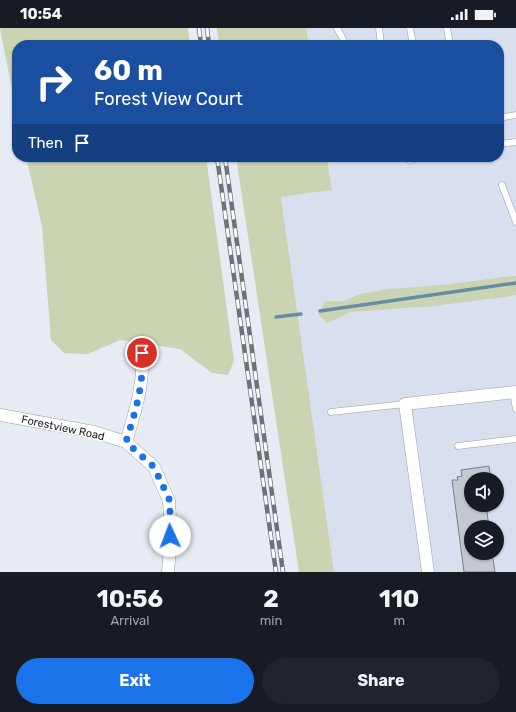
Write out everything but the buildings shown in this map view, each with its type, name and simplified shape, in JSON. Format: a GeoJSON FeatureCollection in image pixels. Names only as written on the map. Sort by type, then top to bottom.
{"type":"FeatureCollection","features":[{"type":"Feature","properties":{"kind":"street"},"geometry":{"type":"LineString","coordinates":[[142,353],[143,374],[138,403],[126,442],[154,467],[170,501],[168,572]]}},
{"type":"Feature","properties":{"kind":"street"},"geometry":{"type":"LineString","coordinates":[[428,572],[405,404],[514,392]]}},
{"type":"Feature","properties":{"kind":"street","name":"Forestview Road"},"geometry":{"type":"LineString","coordinates":[[0,415],[94,432],[126,442]]}},
{"type":"Feature","properties":{"kind":"lane"},"geometry":{"type":"LineString","coordinates":[[337,28],[343,40]]}},
{"type":"Feature","properties":{"kind":"lane"},"geometry":{"type":"LineString","coordinates":[[378,28],[380,40]]}},
{"type":"Feature","properties":{"kind":"lane"},"geometry":{"type":"LineString","coordinates":[[410,28],[412,40]]}},
{"type":"Feature","properties":{"kind":"lane"},"geometry":{"type":"LineString","coordinates":[[447,28],[449,40]]}},
{"type":"Feature","properties":{"kind":"lane"},"geometry":{"type":"LineString","coordinates":[[504,117],[516,115]]}},
{"type":"Feature","properties":{"kind":"lane"},"geometry":{"type":"LineString","coordinates":[[504,143],[516,142]]}},
{"type":"Feature","properties":{"kind":"lane"},"geometry":{"type":"LineString","coordinates":[[502,185],[516,222]]}},
{"type":"Feature","properties":{"kind":"lane"},"geometry":{"type":"LineString","coordinates":[[514,392],[516,409]]}},
{"type":"Feature","properties":{"kind":"lane"},"geometry":{"type":"LineString","coordinates":[[331,412],[405,404]]}},
{"type":"Feature","properties":{"kind":"lane"},"geometry":{"type":"LineString","coordinates":[[458,446],[516,439]]}},
{"type":"Feature","properties":{"kind":"shaded area"},"geometry":{"type":"Polygon","coordinates":[[[306,28],[516,28],[516,572],[334,572],[281,197],[332,190],[328,162],[504,162],[504,40],[308,40],[306,28]]]}},
{"type":"Feature","properties":{"kind":"green space"},"geometry":{"type":"Polygon","coordinates":[[[0,28],[188,28],[189,40],[12,40],[12,89],[0,28]]]}},
{"type":"Feature","properties":{"kind":"green space"},"geometry":{"type":"Polygon","coordinates":[[[217,28],[306,28],[308,40],[218,40],[217,28]]]}},
{"type":"Feature","properties":{"kind":"green space"},"geometry":{"type":"Polygon","coordinates":[[[27,162],[207,162],[234,361],[228,375],[212,373],[180,349],[120,340],[88,354],[64,353],[51,340],[42,226],[27,162]]]}},
{"type":"Feature","properties":{"kind":"green space"},"geometry":{"type":"Polygon","coordinates":[[[237,162],[328,162],[332,190],[281,197],[334,572],[299,572],[237,162]]]}},
{"type":"Feature","properties":{"kind":"green space"},"geometry":{"type":"Polygon","coordinates":[[[516,276],[516,295],[511,296],[434,306],[351,312],[327,323],[318,314],[325,301],[345,301],[359,294],[388,289],[443,285],[516,276]]]}},
{"type":"Feature","properties":{"kind":"waterway"},"geometry":{"type":"LineString","coordinates":[[320,311],[516,283]]}},
{"type":"Feature","properties":{"kind":"waterway"},"geometry":{"type":"LineString","coordinates":[[276,317],[301,314]]}},
{"type":"Feature","properties":{"kind":"railway"},"geometry":{"type":"LineString","coordinates":[[199,28],[200,40]]}},
{"type":"Feature","properties":{"kind":"railway"},"geometry":{"type":"LineString","coordinates":[[207,28],[208,40]]}},
{"type":"Feature","properties":{"kind":"railway"},"geometry":{"type":"LineString","coordinates":[[218,162],[276,572]]}},
{"type":"Feature","properties":{"kind":"railway"},"geometry":{"type":"LineString","coordinates":[[226,162],[283,572]]}},
{"type":"Feature","properties":{"kind":"route"},"geometry":{"type":"LineString","coordinates":[[142,353],[143,374],[138,403],[126,442],[154,467],[170,501],[170,536]]}}]}
